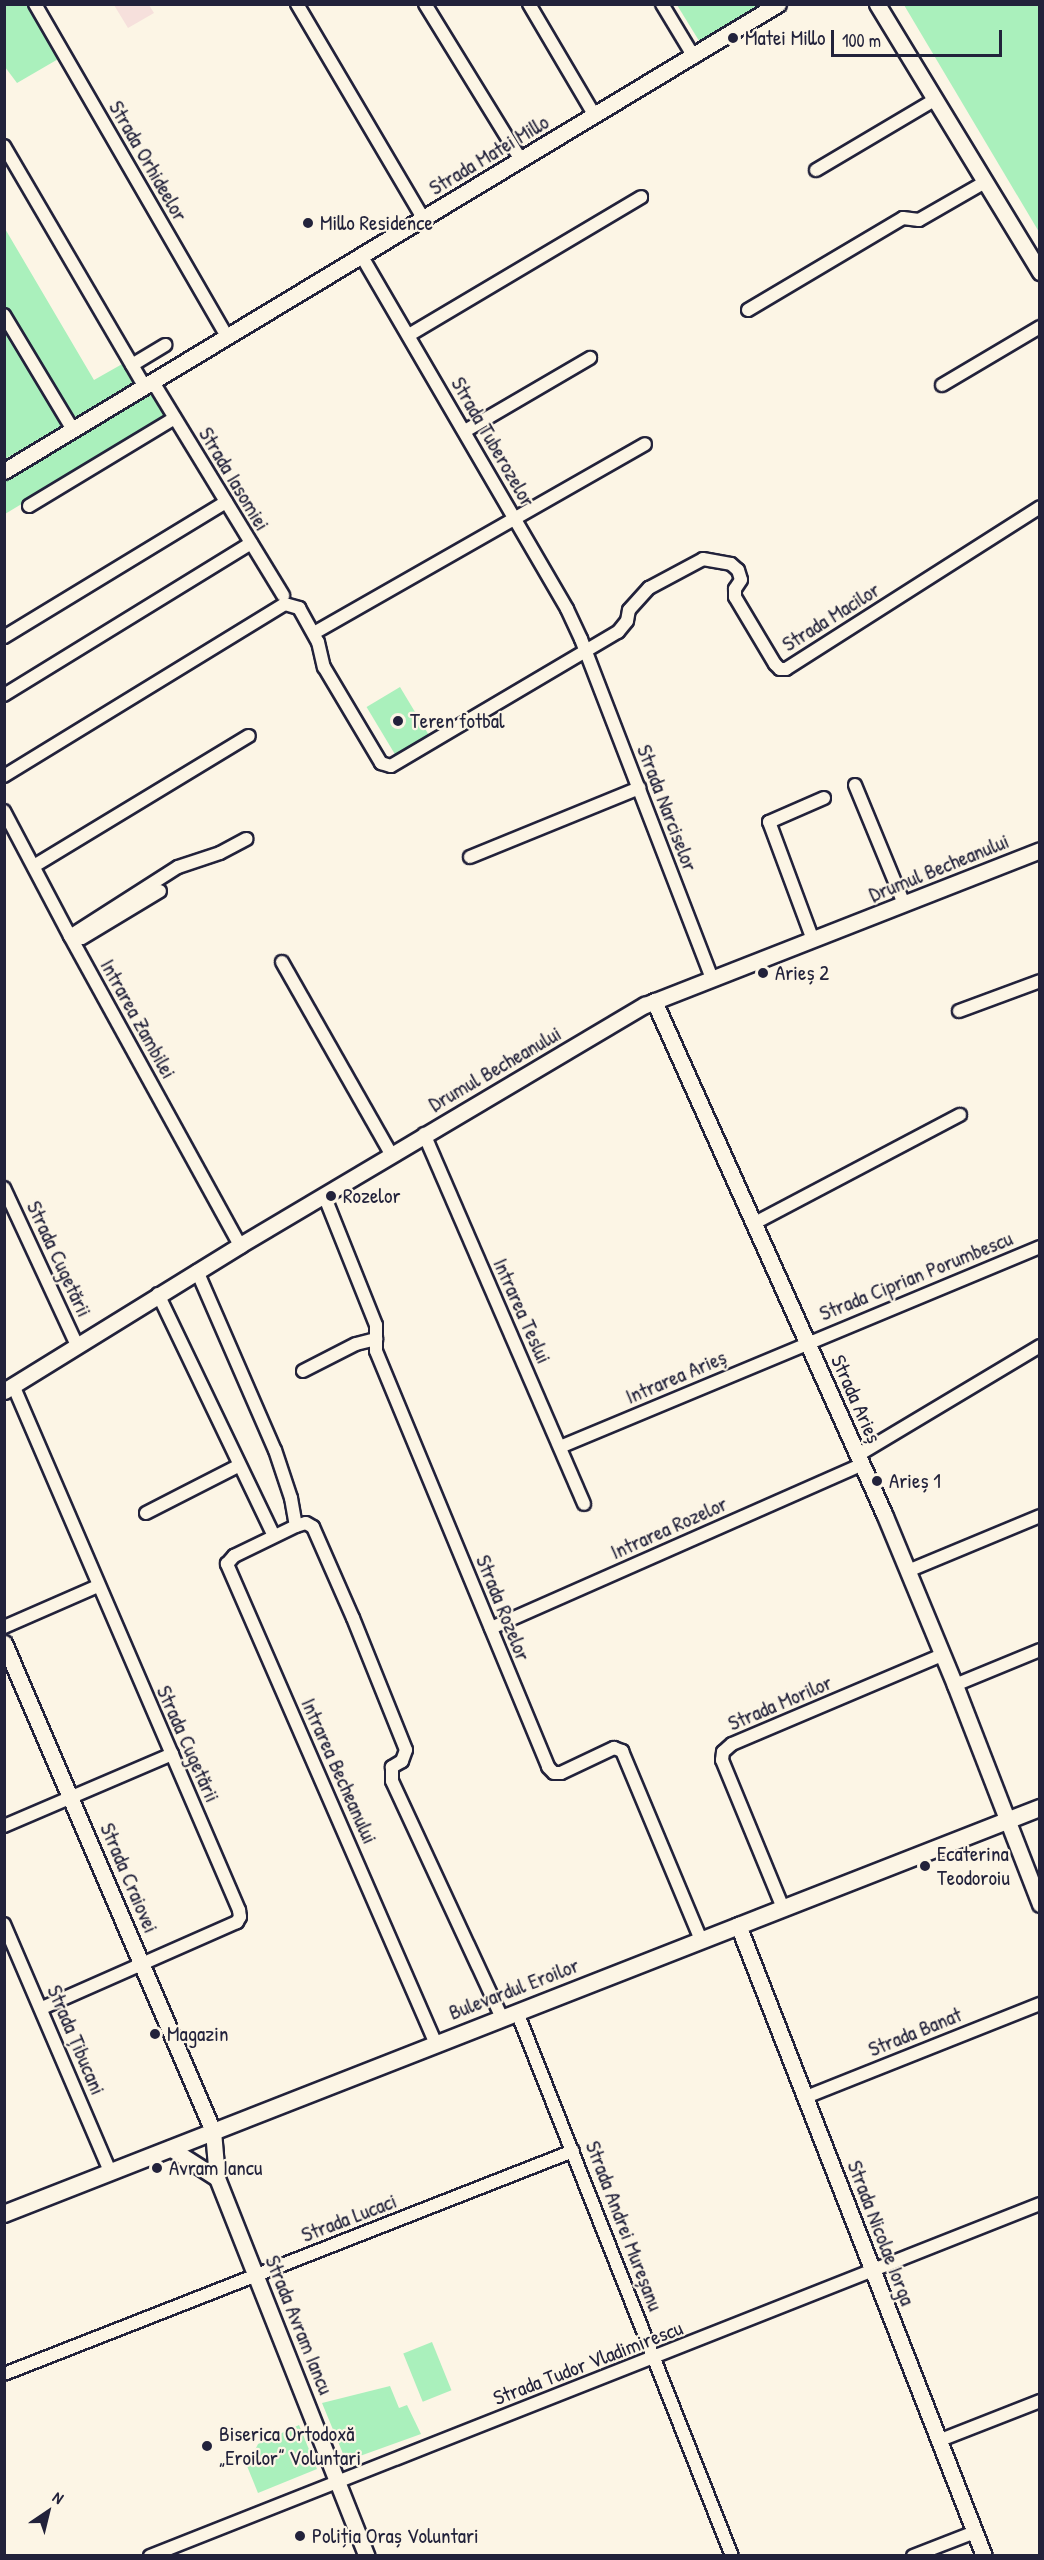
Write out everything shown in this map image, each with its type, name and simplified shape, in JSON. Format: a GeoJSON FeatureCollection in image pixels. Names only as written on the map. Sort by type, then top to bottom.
{"type":"FeatureCollection","features":[{"type":"Feature","properties":{"kind":"main road","name":"Bulevardul Eroilor"},"geometry":{"type":"LineString","coordinates":[[4,2214],[1040,1808]]}},
{"type":"Feature","properties":{"kind":"street","name":"Strada Orhideelor"},"geometry":{"type":"LineString","coordinates":[[35,4],[227,337]]}},
{"type":"Feature","properties":{"kind":"street"},"geometry":{"type":"LineString","coordinates":[[297,4],[423,218]]}},
{"type":"Feature","properties":{"kind":"street"},"geometry":{"type":"LineString","coordinates":[[425,4],[521,160]]}},
{"type":"Feature","properties":{"kind":"street"},"geometry":{"type":"LineString","coordinates":[[529,4],[595,116]]}},
{"type":"Feature","properties":{"kind":"street"},"geometry":{"type":"LineString","coordinates":[[662,4],[694,57]]}},
{"type":"Feature","properties":{"kind":"street","name":"Strada Matei Millo"},"geometry":{"type":"LineString","coordinates":[[4,471],[694,57],[778,4]]}},
{"type":"Feature","properties":{"kind":"street"},"geometry":{"type":"LineString","coordinates":[[877,4],[1040,272]]}},
{"type":"Feature","properties":{"kind":"street"},"geometry":{"type":"LineString","coordinates":[[816,170],[936,99]]}},
{"type":"Feature","properties":{"kind":"street","name":"Strada Iasomiei"},"geometry":{"type":"LineString","coordinates":[[4,146],[132,365],[175,418],[284,599],[299,608],[322,651],[324,667],[381,763],[386,766],[397,764],[585,652]]}},
{"type":"Feature","properties":{"kind":"street"},"geometry":{"type":"LineString","coordinates":[[748,310],[903,218],[919,220],[985,182]]}},
{"type":"Feature","properties":{"kind":"street"},"geometry":{"type":"LineString","coordinates":[[409,336],[641,197]]}},
{"type":"Feature","properties":{"kind":"street","name":"Strada Tuberozelor"},"geometry":{"type":"LineString","coordinates":[[361,255],[516,518],[567,609],[585,652]]}},
{"type":"Feature","properties":{"kind":"street"},"geometry":{"type":"LineString","coordinates":[[4,315],[73,430]]}},
{"type":"Feature","properties":{"kind":"street"},"geometry":{"type":"LineString","coordinates":[[942,385],[1040,327]]}},
{"type":"Feature","properties":{"kind":"street"},"geometry":{"type":"LineString","coordinates":[[132,365],[165,345]]}},
{"type":"Feature","properties":{"kind":"street"},"geometry":{"type":"LineString","coordinates":[[465,431],[591,358]]}},
{"type":"Feature","properties":{"kind":"street"},"geometry":{"type":"LineString","coordinates":[[29,506],[175,418]]}},
{"type":"Feature","properties":{"kind":"street"},"geometry":{"type":"LineString","coordinates":[[314,633],[645,444]]}},
{"type":"Feature","properties":{"kind":"street"},"geometry":{"type":"LineString","coordinates":[[4,637],[226,502]]}},
{"type":"Feature","properties":{"kind":"street","name":"Strada Macilor"},"geometry":{"type":"LineString","coordinates":[[585,652],[618,633],[627,621],[629,610],[649,588],[703,559],[731,564],[738,570],[741,580],[735,589],[735,597],[775,664],[780,669],[786,669],[1040,507]]}},
{"type":"Feature","properties":{"kind":"street"},"geometry":{"type":"LineString","coordinates":[[4,695],[251,543]]}},
{"type":"Feature","properties":{"kind":"street"},"geometry":{"type":"LineString","coordinates":[[4,776],[284,599]]}},
{"type":"Feature","properties":{"kind":"street","name":"Strada Narciselor"},"geometry":{"type":"LineString","coordinates":[[585,652],[712,979]]}},
{"type":"Feature","properties":{"kind":"street"},"geometry":{"type":"LineString","coordinates":[[34,866],[249,736]]}},
{"type":"Feature","properties":{"kind":"street"},"geometry":{"type":"LineString","coordinates":[[855,785],[904,904]]}},
{"type":"Feature","properties":{"kind":"street"},"geometry":{"type":"LineString","coordinates":[[470,857],[639,788]]}},
{"type":"Feature","properties":{"kind":"street"},"geometry":{"type":"LineString","coordinates":[[813,940],[769,822],[824,798]]}},
{"type":"Feature","properties":{"kind":"street","name":"Intrarea Zambilei"},"geometry":{"type":"LineString","coordinates":[[4,811],[240,1245]]}},
{"type":"Feature","properties":{"kind":"street"},"geometry":{"type":"LineString","coordinates":[[72,939],[178,867],[220,853],[246,839]]}},
{"type":"Feature","properties":{"kind":"street","name":"Drumul Becheanului"},"geometry":{"type":"LineString","coordinates":[[9,1388],[158,1294],[424,1134],[654,1001],[1040,850]]}},
{"type":"Feature","properties":{"kind":"street"},"geometry":{"type":"LineString","coordinates":[[72,939],[160,891]]}},
{"type":"Feature","properties":{"kind":"street"},"geometry":{"type":"LineString","coordinates":[[282,962],[391,1154]]}},
{"type":"Feature","properties":{"kind":"street"},"geometry":{"type":"LineString","coordinates":[[959,1011],[1040,981]]}},
{"type":"Feature","properties":{"kind":"street","name":"Strada Arieș"},"geometry":{"type":"LineString","coordinates":[[654,1001],[908,1571],[1040,1904]]}},
{"type":"Feature","properties":{"kind":"street"},"geometry":{"type":"LineString","coordinates":[[753,1224],[960,1115]]}},
{"type":"Feature","properties":{"kind":"street","name":"Intrarea Teslui"},"geometry":{"type":"LineString","coordinates":[[424,1134],[584,1504]]}},
{"type":"Feature","properties":{"kind":"street","name":"Strada Cugetării"},"geometry":{"type":"LineString","coordinates":[[4,1188],[77,1345]]}},
{"type":"Feature","properties":{"kind":"street","name":"Strada Rozelor"},"geometry":{"type":"LineString","coordinates":[[324,1195],[376,1325],[376,1351],[548,1767],[554,1773],[561,1773],[614,1748],[622,1751],[701,1940]]}},
{"type":"Feature","properties":{"kind":"street","name":"Strada Ciprian Porumbescu"},"geometry":{"type":"LineString","coordinates":[[807,1342],[1040,1247]]}},
{"type":"Feature","properties":{"kind":"street"},"geometry":{"type":"LineString","coordinates":[[197,1271],[275,1450],[291,1498],[296,1526]]}},
{"type":"Feature","properties":{"kind":"street"},"geometry":{"type":"LineString","coordinates":[[158,1294],[238,1466],[274,1536]]}},
{"type":"Feature","properties":{"kind":"street"},"geometry":{"type":"LineString","coordinates":[[303,1371],[356,1344],[376,1339]]}},
{"type":"Feature","properties":{"kind":"street","name":"Intrarea Arieș"},"geometry":{"type":"LineString","coordinates":[[560,1447],[807,1342]]}},
{"type":"Feature","properties":{"kind":"street","name":"Intrarea Rozelor"},"geometry":{"type":"LineString","coordinates":[[491,1628],[860,1459],[1040,1346]]}},
{"type":"Feature","properties":{"kind":"street","name":"Strada Cugetării"},"geometry":{"type":"LineString","coordinates":[[9,1388],[172,1754],[240,1917],[237,1922],[42,2008]]}},
{"type":"Feature","properties":{"kind":"street"},"geometry":{"type":"LineString","coordinates":[[146,1513],[238,1466]]}},
{"type":"Feature","properties":{"kind":"street"},"geometry":{"type":"LineString","coordinates":[[908,1571],[1040,1516]]}},
{"type":"Feature","properties":{"kind":"street","name":"Strada Andrei Mureșanu"},"geometry":{"type":"LineString","coordinates":[[296,1526],[306,1523],[312,1527],[353,1618],[406,1750],[402,1761],[392,1767],[392,1781],[509,2015],[573,2151],[732,2556]]}},
{"type":"Feature","properties":{"kind":"street","name":"Intrarea Becheanului"},"geometry":{"type":"LineString","coordinates":[[296,1526],[234,1556],[227,1564],[436,2044]]}},
{"type":"Feature","properties":{"kind":"street"},"geometry":{"type":"LineString","coordinates":[[4,1627],[98,1586]]}},
{"type":"Feature","properties":{"kind":"street","name":"Strada Craiovei"},"geometry":{"type":"LineString","coordinates":[[4,1643],[213,2132]]}},
{"type":"Feature","properties":{"kind":"street"},"geometry":{"type":"LineString","coordinates":[[955,1685],[1040,1650]]}},
{"type":"Feature","properties":{"kind":"street","name":"Strada Morilor"},"geometry":{"type":"LineString","coordinates":[[783,1908],[722,1760],[723,1752],[732,1744],[942,1655]]}},
{"type":"Feature","properties":{"kind":"street"},"geometry":{"type":"LineString","coordinates":[[4,1826],[172,1754]]}},
{"type":"Feature","properties":{"kind":"street","name":"Strada Țibucani"},"geometry":{"type":"LineString","coordinates":[[4,1924],[111,2171]]}},
{"type":"Feature","properties":{"kind":"street","name":"Strada Nicolae Iorga"},"geometry":{"type":"LineString","coordinates":[[738,1925],[984,2556]]}},
{"type":"Feature","properties":{"kind":"street","name":"Strada Banat"},"geometry":{"type":"LineString","coordinates":[[806,2097],[1040,2004]]}},
{"type":"Feature","properties":{"kind":"street","name":"Strada Avram Iancu"},"geometry":{"type":"LineString","coordinates":[[213,2132],[217,2178],[367,2556]]}},
{"type":"Feature","properties":{"kind":"street"},"geometry":{"type":"LineString","coordinates":[[170,2148],[217,2178]]}},
{"type":"Feature","properties":{"kind":"street","name":"Strada Lucaci"},"geometry":{"type":"LineString","coordinates":[[4,2374],[573,2151]]}},
{"type":"Feature","properties":{"kind":"street","name":"Strada Tudor Vladimirescu"},"geometry":{"type":"LineString","coordinates":[[150,2556],[1040,2204]]}},
{"type":"Feature","properties":{"kind":"street"},"geometry":{"type":"LineString","coordinates":[[938,2441],[1040,2401]]}},
{"type":"Feature","properties":{"kind":"street"},"geometry":{"type":"LineString","coordinates":[[914,2556],[975,2532]]}},
{"type":"Feature","properties":{"kind":"shaded area"},"geometry":{"type":"Polygon","coordinates":[[[114,5],[149,5],[154,13],[128,28],[114,5]]]}},
{"type":"Feature","properties":{"kind":"green space"},"geometry":{"type":"Polygon","coordinates":[[[5,5],[29,5],[60,58],[17,83],[5,67],[5,5]]]}},
{"type":"Feature","properties":{"kind":"green space"},"geometry":{"type":"Polygon","coordinates":[[[677,5],[764,5],[701,44],[677,5]]]}},
{"type":"Feature","properties":{"kind":"green space"},"geometry":{"type":"Polygon","coordinates":[[[904,5],[1039,5],[1039,232],[904,5]]]}},
{"type":"Feature","properties":{"kind":"green space"},"geometry":{"type":"Polygon","coordinates":[[[4,227],[94,380],[124,363],[136,382],[5,459],[4,227]]]}},
{"type":"Feature","properties":{"kind":"green space"},"geometry":{"type":"Polygon","coordinates":[[[149,391],[166,417],[5,514],[5,476],[149,391]]]}},
{"type":"Feature","properties":{"kind":"green space","name":"Teren fotbal"},"geometry":{"type":"Polygon","coordinates":[[[400,687],[429,735],[395,755],[367,707],[400,687]]]}},
{"type":"Feature","properties":{"kind":"green space"},"geometry":{"type":"Polygon","coordinates":[[[432,2342],[451,2390],[423,2402],[403,2354],[432,2342]]]}},
{"type":"Feature","properties":{"kind":"green space"},"geometry":{"type":"Polygon","coordinates":[[[390,2386],[399,2408],[407,2405],[421,2434],[346,2461],[322,2403],[390,2386]]]}},
{"type":"Feature","properties":{"kind":"green space"},"geometry":{"type":"Polygon","coordinates":[[[299,2425],[317,2469],[258,2493],[247,2466],[258,2444],[299,2425]]]}},
{"type":"Feature","properties":{"kind":"place","name":"Matei Millo"},"geometry":{"type":"Point","coordinates":[733,38]}},
{"type":"Feature","properties":{"kind":"place","name":"Millo Residence"},"geometry":{"type":"Point","coordinates":[308,223]}},
{"type":"Feature","properties":{"kind":"place","name":"Teren fotbal"},"geometry":{"type":"Point","coordinates":[398,721]}},
{"type":"Feature","properties":{"kind":"place","name":"Arieș 2"},"geometry":{"type":"Point","coordinates":[763,973]}},
{"type":"Feature","properties":{"kind":"place","name":"Rozelor"},"geometry":{"type":"Point","coordinates":[331,1196]}},
{"type":"Feature","properties":{"kind":"place","name":"Arieș 1"},"geometry":{"type":"Point","coordinates":[877,1481]}},
{"type":"Feature","properties":{"kind":"place","name":"Ecaterina Teodoroiu"},"geometry":{"type":"Point","coordinates":[925,1866]}},
{"type":"Feature","properties":{"kind":"place","name":"Magazin"},"geometry":{"type":"Point","coordinates":[155,2034]}},
{"type":"Feature","properties":{"kind":"place","name":"Avram Iancu"},"geometry":{"type":"Point","coordinates":[157,2168]}},
{"type":"Feature","properties":{"kind":"place","name":"Biserica Ortodoxă „Eroilor” Voluntari"},"geometry":{"type":"Point","coordinates":[207,2446]}},
{"type":"Feature","properties":{"kind":"place","name":"Poliția Oraș Voluntari"},"geometry":{"type":"Point","coordinates":[300,2536]}}]}
